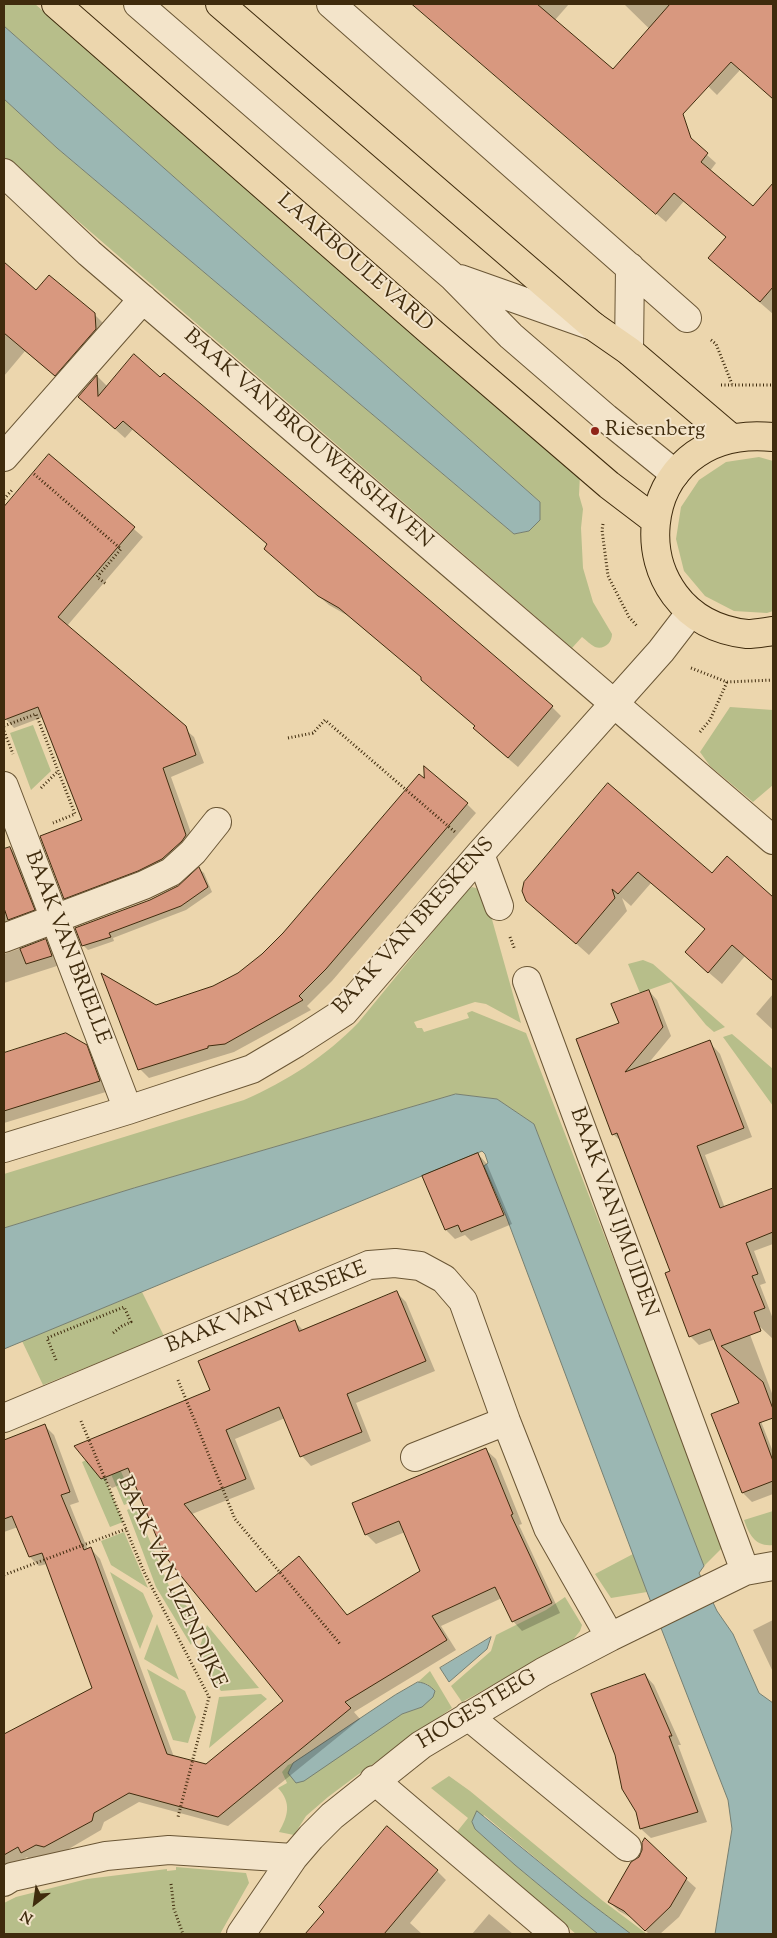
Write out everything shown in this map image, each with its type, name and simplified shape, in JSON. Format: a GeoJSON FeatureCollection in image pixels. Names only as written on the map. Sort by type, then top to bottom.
{"type":"FeatureCollection","features":[{"type":"Feature","properties":{"kind":"main road","name":"LAAKBOULEVARD"},"geometry":{"type":"LineString","coordinates":[[56,4],[438,338],[609,485],[655,520]]}},
{"type":"Feature","properties":{"kind":"main road"},"geometry":{"type":"LineString","coordinates":[[220,4],[593,326],[629,351],[731,438]]}},
{"type":"Feature","properties":{"kind":"main road"},"geometry":{"type":"LineString","coordinates":[[773,438],[752,436],[731,438],[709,445],[690,458],[675,474],[662,496],[655,520],[656,554],[669,586],[691,612],[718,627],[748,634],[773,631]]}},
{"type":"Feature","properties":{"kind":"street"},"geometry":{"type":"LineString","coordinates":[[138,4],[454,277],[511,336],[606,418],[675,474]]}},
{"type":"Feature","properties":{"kind":"street"},"geometry":{"type":"LineString","coordinates":[[330,4],[687,318]]}},
{"type":"Feature","properties":{"kind":"street","name":"BAAK VAN BROUWERSHAVEN"},"geometry":{"type":"LineString","coordinates":[[4,173],[89,253],[773,840]]}},
{"type":"Feature","properties":{"kind":"street"},"geometry":{"type":"LineString","coordinates":[[629,351],[630,267]]}},
{"type":"Feature","properties":{"kind":"street"},"geometry":{"type":"LineString","coordinates":[[454,277],[593,326]]}},
{"type":"Feature","properties":{"kind":"street"},"geometry":{"type":"LineString","coordinates":[[6,454],[143,299]]}},
{"type":"Feature","properties":{"kind":"street","name":"BAAK VAN BRESKENS"},"geometry":{"type":"LineString","coordinates":[[4,1148],[252,1069],[344,1012],[480,854],[661,651],[691,612]]}},
{"type":"Feature","properties":{"kind":"street","name":"BAAK VAN BRIELLE"},"geometry":{"type":"LineString","coordinates":[[4,786],[128,1110]]}},
{"type":"Feature","properties":{"kind":"street"},"geometry":{"type":"LineString","coordinates":[[4,938],[144,885],[171,872],[193,852],[217,822]]}},
{"type":"Feature","properties":{"kind":"street"},"geometry":{"type":"LineString","coordinates":[[480,854],[499,906]]}},
{"type":"Feature","properties":{"kind":"street","name":"BAAK VAN IJMUIDEN"},"geometry":{"type":"LineString","coordinates":[[526,981],[745,1571]]}},
{"type":"Feature","properties":{"kind":"street","name":"BAAK VAN YERSEKE"},"geometry":{"type":"LineString","coordinates":[[4,1418],[369,1265],[396,1263],[420,1266],[444,1279],[462,1301],[548,1528],[610,1637]]}},
{"type":"Feature","properties":{"kind":"street"},"geometry":{"type":"LineString","coordinates":[[415,1458],[506,1421]]}},
{"type":"Feature","properties":{"kind":"street","name":"HOGESTEEG"},"geometry":{"type":"LineString","coordinates":[[241,1934],[292,1858],[332,1816],[374,1780],[421,1745],[543,1672],[610,1637],[745,1571],[773,1566]]}},
{"type":"Feature","properties":{"kind":"street"},"geometry":{"type":"LineString","coordinates":[[468,1716],[627,1847]]}},
{"type":"Feature","properties":{"kind":"street"},"geometry":{"type":"LineString","coordinates":[[374,1780],[525,1925],[554,1934]]}},
{"type":"Feature","properties":{"kind":"street"},"geometry":{"type":"LineString","coordinates":[[4,1882],[12,1877],[106,1856],[169,1850],[292,1858]]}},
{"type":"Feature","properties":{"kind":"path"},"geometry":{"type":"LineString","coordinates":[[687,318],[716,344],[732,384]]}},
{"type":"Feature","properties":{"kind":"path"},"geometry":{"type":"LineString","coordinates":[[6,454],[121,549],[98,577],[106,584]]}},
{"type":"Feature","properties":{"kind":"path"},"geometry":{"type":"LineString","coordinates":[[661,651],[697,672],[726,682],[773,680]]}},
{"type":"Feature","properties":{"kind":"path"},"geometry":{"type":"LineString","coordinates":[[678,759],[710,720],[726,682]]}},
{"type":"Feature","properties":{"kind":"path"},"geometry":{"type":"LineString","coordinates":[[4,726],[36,714],[75,814],[50,825]]}},
{"type":"Feature","properties":{"kind":"path"},"geometry":{"type":"LineString","coordinates":[[288,738],[313,732],[325,720],[480,854]]}},
{"type":"Feature","properties":{"kind":"path"},"geometry":{"type":"LineString","coordinates":[[37,792],[58,772]]}},
{"type":"Feature","properties":{"kind":"path"},"geometry":{"type":"LineString","coordinates":[[499,906],[526,981]]}},
{"type":"Feature","properties":{"kind":"path","name":"BAAK VAN IJZENDIJKE"},"geometry":{"type":"LineString","coordinates":[[108,1338],[122,1326],[131,1322],[124,1307],[47,1338],[144,1572],[210,1697],[169,1850],[171,1895],[183,1934]]}},
{"type":"Feature","properties":{"kind":"path"},"geometry":{"type":"LineString","coordinates":[[166,1350],[236,1519],[340,1645]]}},
{"type":"Feature","properties":{"kind":"path"},"geometry":{"type":"LineString","coordinates":[[4,1575],[126,1529]]}},
{"type":"Feature","properties":{"kind":"green space"},"geometry":{"type":"Polygon","coordinates":[[[4,4],[35,4],[580,474],[579,495],[583,509],[581,528],[583,568],[593,602],[612,634],[611,640],[607,645],[598,648],[582,637],[572,648],[4,157],[4,99],[57,148],[514,534],[529,531],[540,502],[4,26],[4,4]]]}},
{"type":"Feature","properties":{"kind":"green space"},"geometry":{"type":"Polygon","coordinates":[[[759,457],[773,461],[773,611],[767,613],[734,611],[705,596],[684,571],[676,539],[681,507],[699,480],[726,462],[759,457]]]}},
{"type":"Feature","properties":{"kind":"green space"},"geometry":{"type":"Polygon","coordinates":[[[730,707],[773,710],[773,785],[753,802],[710,766],[700,752],[730,707]]]}},
{"type":"Feature","properties":{"kind":"green space"},"geometry":{"type":"Polygon","coordinates":[[[33,725],[51,771],[31,790],[10,733],[33,725]]]}},
{"type":"Feature","properties":{"kind":"green space"},"geometry":{"type":"Polygon","coordinates":[[[472,887],[479,889],[486,898],[521,1023],[486,1004],[475,1002],[414,1022],[417,1028],[422,1028],[424,1032],[469,1018],[467,1013],[472,1011],[526,1033],[721,1537],[723,1547],[704,1566],[534,1124],[497,1099],[456,1094],[4,1228],[4,1174],[244,1100],[275,1085],[319,1057],[358,1023],[467,890],[472,887]]]}},
{"type":"Feature","properties":{"kind":"green space"},"geometry":{"type":"Polygon","coordinates":[[[643,960],[653,964],[725,1027],[714,1032],[706,1025],[671,982],[640,993],[628,964],[643,960]]]}},
{"type":"Feature","properties":{"kind":"green space"},"geometry":{"type":"Polygon","coordinates":[[[732,1034],[773,1069],[773,1106],[723,1037],[732,1034]]]}},
{"type":"Feature","properties":{"kind":"green space"},"geometry":{"type":"Polygon","coordinates":[[[142,1292],[164,1336],[43,1385],[22,1341],[142,1292]]]}},
{"type":"Feature","properties":{"kind":"green space"},"geometry":{"type":"Polygon","coordinates":[[[112,1451],[134,1501],[124,1505],[103,1455],[112,1451]]]}},
{"type":"Feature","properties":{"kind":"green space"},"geometry":{"type":"Polygon","coordinates":[[[96,1456],[123,1522],[110,1527],[82,1462],[96,1456]]]}},
{"type":"Feature","properties":{"kind":"green space"},"geometry":{"type":"Polygon","coordinates":[[[135,1506],[169,1586],[198,1619],[191,1645],[156,1587],[127,1510],[135,1506]]]}},
{"type":"Feature","properties":{"kind":"green space"},"geometry":{"type":"Polygon","coordinates":[[[773,1511],[773,1545],[762,1544],[754,1539],[748,1531],[744,1520],[773,1511]]]}},
{"type":"Feature","properties":{"kind":"green space"},"geometry":{"type":"Polygon","coordinates":[[[124,1532],[148,1588],[111,1565],[101,1541],[124,1532]]]}},
{"type":"Feature","properties":{"kind":"green space"},"geometry":{"type":"Polygon","coordinates":[[[633,1554],[647,1592],[611,1598],[595,1574],[633,1554]]]}},
{"type":"Feature","properties":{"kind":"green space"},"geometry":{"type":"Polygon","coordinates":[[[110,1572],[143,1593],[153,1616],[140,1649],[110,1572]]]}},
{"type":"Feature","properties":{"kind":"green space"},"geometry":{"type":"Polygon","coordinates":[[[565,1597],[582,1625],[572,1641],[462,1702],[451,1686],[491,1651],[496,1635],[546,1610],[565,1597]]]}},
{"type":"Feature","properties":{"kind":"green space"},"geometry":{"type":"Polygon","coordinates":[[[157,1624],[179,1680],[144,1659],[157,1624]]]}},
{"type":"Feature","properties":{"kind":"green space"},"geometry":{"type":"Polygon","coordinates":[[[207,1625],[259,1688],[221,1691],[197,1655],[207,1625]]]}},
{"type":"Feature","properties":{"kind":"green space"},"geometry":{"type":"Polygon","coordinates":[[[147,1669],[185,1691],[196,1717],[188,1743],[173,1740],[147,1669]]]}},
{"type":"Feature","properties":{"kind":"green space"},"geometry":{"type":"Polygon","coordinates":[[[430,1671],[452,1708],[328,1797],[306,1816],[294,1835],[279,1832],[285,1820],[287,1804],[278,1788],[287,1783],[282,1772],[288,1765],[293,1763],[288,1773],[402,1714],[422,1707],[435,1691],[427,1684],[418,1682],[430,1671]]]}},
{"type":"Feature","properties":{"kind":"green space"},"geometry":{"type":"Polygon","coordinates":[[[261,1694],[267,1699],[209,1748],[219,1697],[261,1694]]]}},
{"type":"Feature","properties":{"kind":"green space"},"geometry":{"type":"Polygon","coordinates":[[[449,1776],[470,1791],[603,1901],[647,1934],[631,1934],[582,1897],[484,1815],[475,1829],[598,1934],[576,1934],[456,1833],[468,1818],[431,1788],[449,1776]]]}},
{"type":"Feature","properties":{"kind":"green space"},"geometry":{"type":"Polygon","coordinates":[[[176,1867],[246,1873],[249,1883],[220,1934],[4,1934],[4,1903],[16,1897],[87,1879],[167,1869],[167,1871],[176,1870],[176,1867]]]}},
{"type":"Feature","properties":{"kind":"water"},"geometry":{"type":"Polygon","coordinates":[[[4,26],[540,502],[540,520],[529,531],[514,534],[57,148],[4,99],[4,26]]]}},
{"type":"Feature","properties":{"kind":"water"},"geometry":{"type":"Polygon","coordinates":[[[456,1094],[497,1099],[534,1124],[704,1566],[699,1573],[717,1611],[733,1634],[759,1693],[773,1703],[773,1934],[715,1934],[732,1829],[728,1800],[647,1592],[506,1216],[484,1166],[488,1163],[482,1151],[4,1349],[4,1228],[456,1094]]]}},
{"type":"Feature","properties":{"kind":"water"},"geometry":{"type":"Polygon","coordinates":[[[491,1637],[487,1649],[449,1682],[440,1668],[491,1637]]]}},
{"type":"Feature","properties":{"kind":"water"},"geometry":{"type":"Polygon","coordinates":[[[418,1682],[428,1685],[435,1691],[433,1697],[422,1707],[402,1714],[304,1781],[296,1783],[288,1773],[293,1763],[395,1695],[418,1682]]]}},
{"type":"Feature","properties":{"kind":"water"},"geometry":{"type":"Polygon","coordinates":[[[477,1811],[582,1897],[631,1934],[598,1934],[475,1829],[472,1822],[477,1811]]]}},
{"type":"Feature","properties":{"kind":"building"},"geometry":{"type":"Polygon","coordinates":[[[412,4],[537,4],[613,69],[670,4],[773,4],[773,99],[731,62],[683,114],[691,138],[708,153],[701,162],[753,206],[773,183],[773,287],[760,302],[708,258],[726,237],[674,193],[656,214],[412,4]]]}},
{"type":"Feature","properties":{"kind":"building"},"geometry":{"type":"Polygon","coordinates":[[[4,262],[36,290],[49,275],[95,313],[96,329],[55,376],[4,333],[4,262]]]}},
{"type":"Feature","properties":{"kind":"building"},"geometry":{"type":"Polygon","coordinates":[[[134,354],[160,377],[164,373],[201,404],[553,706],[508,758],[473,728],[475,726],[421,680],[421,677],[339,608],[318,596],[264,549],[267,544],[123,421],[115,429],[78,397],[97,375],[98,396],[134,354]]]}},
{"type":"Feature","properties":{"kind":"building"},"geometry":{"type":"Polygon","coordinates":[[[49,454],[135,527],[58,617],[186,726],[196,755],[163,768],[186,835],[182,841],[162,859],[138,871],[64,899],[40,836],[82,820],[38,707],[4,720],[4,507],[49,454]]]}},
{"type":"Feature","properties":{"kind":"building"},"geometry":{"type":"Polygon","coordinates":[[[424,766],[468,803],[326,969],[299,996],[303,1000],[225,1044],[208,1046],[208,1048],[138,1070],[101,973],[156,1005],[213,986],[238,973],[262,954],[283,933],[419,774],[424,778],[424,766]]]}},
{"type":"Feature","properties":{"kind":"building"},"geometry":{"type":"Polygon","coordinates":[[[608,783],[712,873],[727,856],[773,897],[773,981],[732,945],[708,973],[685,952],[705,929],[638,872],[618,894],[612,889],[615,898],[576,944],[526,901],[522,891],[524,882],[608,783]]]}},
{"type":"Feature","properties":{"kind":"building"},"geometry":{"type":"Polygon","coordinates":[[[10,847],[35,910],[8,920],[4,908],[4,849],[10,847]]]}},
{"type":"Feature","properties":{"kind":"building"},"geometry":{"type":"Polygon","coordinates":[[[199,867],[208,887],[181,906],[109,933],[111,937],[82,946],[75,928],[150,900],[178,886],[199,867]]]}},
{"type":"Feature","properties":{"kind":"building"},"geometry":{"type":"Polygon","coordinates":[[[46,939],[52,956],[26,964],[20,949],[46,939]]]}},
{"type":"Feature","properties":{"kind":"building"},"geometry":{"type":"Polygon","coordinates":[[[649,990],[663,1027],[625,1072],[710,1040],[744,1128],[697,1146],[720,1208],[773,1188],[773,1232],[746,1243],[758,1274],[752,1276],[765,1308],[754,1312],[761,1331],[721,1346],[763,1382],[773,1409],[773,1418],[759,1423],[773,1461],[773,1481],[742,1493],[711,1414],[739,1403],[710,1329],[689,1337],[665,1273],[670,1271],[617,1133],[612,1135],[576,1039],[619,1023],[611,1004],[649,990]]]}},
{"type":"Feature","properties":{"kind":"building"},"geometry":{"type":"Polygon","coordinates":[[[66,1033],[87,1045],[100,1081],[4,1111],[4,1053],[66,1033]]]}},
{"type":"Feature","properties":{"kind":"building"},"geometry":{"type":"Polygon","coordinates":[[[478,1153],[504,1215],[461,1232],[458,1225],[445,1230],[422,1176],[478,1153]]]}},
{"type":"Feature","properties":{"kind":"building"},"geometry":{"type":"Polygon","coordinates":[[[397,1291],[426,1361],[347,1394],[362,1432],[300,1457],[279,1407],[226,1430],[246,1479],[184,1504],[256,1592],[299,1556],[347,1615],[420,1571],[399,1521],[365,1535],[352,1503],[486,1448],[513,1514],[511,1515],[552,1603],[512,1622],[495,1587],[432,1616],[447,1640],[345,1702],[351,1708],[218,1817],[129,1793],[94,1813],[92,1821],[44,1847],[36,1845],[21,1853],[18,1847],[4,1855],[4,1734],[92,1688],[42,1553],[29,1557],[12,1516],[4,1519],[4,1440],[45,1424],[70,1492],[61,1495],[84,1550],[91,1547],[167,1754],[206,1764],[283,1701],[164,1555],[128,1468],[101,1479],[74,1446],[210,1390],[198,1361],[295,1320],[299,1331],[397,1291]]]}},
{"type":"Feature","properties":{"kind":"building"},"geometry":{"type":"Polygon","coordinates":[[[645,1674],[672,1736],[669,1736],[698,1812],[640,1829],[636,1812],[622,1789],[615,1755],[591,1694],[645,1674]]]}},
{"type":"Feature","properties":{"kind":"building"},"geometry":{"type":"Polygon","coordinates":[[[387,1826],[438,1870],[384,1934],[305,1934],[324,1912],[319,1907],[387,1826]]]}},
{"type":"Feature","properties":{"kind":"building"},"geometry":{"type":"Polygon","coordinates":[[[645,1838],[687,1878],[670,1907],[645,1931],[624,1911],[608,1902],[631,1862],[639,1857],[645,1838]]]}},
{"type":"Feature","properties":{"kind":"place","name":"Riesenberg"},"geometry":{"type":"Point","coordinates":[595,431]}}]}
